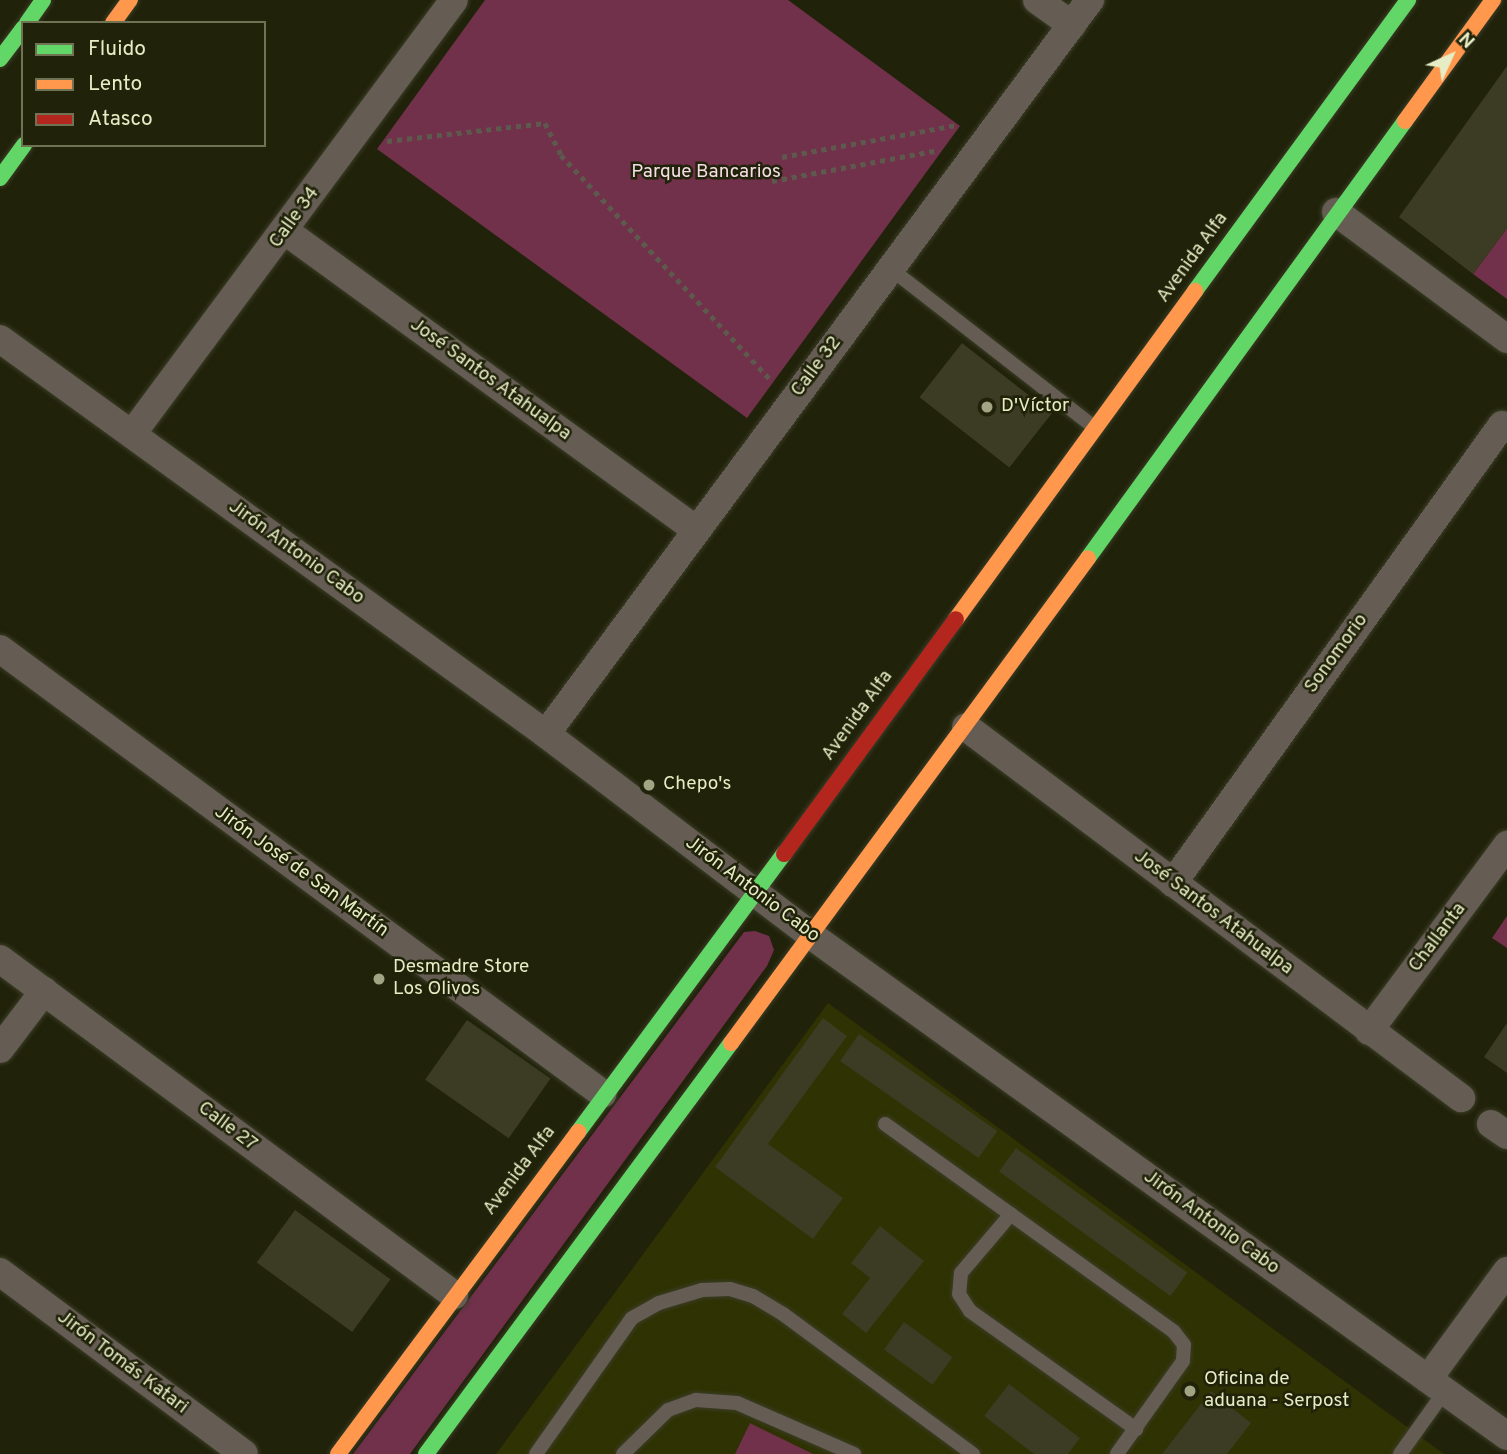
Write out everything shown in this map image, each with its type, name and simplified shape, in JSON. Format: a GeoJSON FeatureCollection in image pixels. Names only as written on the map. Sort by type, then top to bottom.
{"type":"FeatureCollection","features":[{"type":"Feature","properties":{"kind":"street"},"geometry":{"type":"LineString","coordinates":[[24,21],[43,0]]}},
{"type":"Feature","properties":{"kind":"street"},"geometry":{"type":"LineString","coordinates":[[114,21],[130,0]]}},
{"type":"Feature","properties":{"kind":"street","name":"Calle 34"},"geometry":{"type":"LineString","coordinates":[[132,434],[454,0]]}},
{"type":"Feature","properties":{"kind":"street"},"geometry":{"type":"LineString","coordinates":[[1037,0],[1072,25]]}},
{"type":"Feature","properties":{"kind":"street","name":"Calle 32"},"geometry":{"type":"LineString","coordinates":[[547,734],[695,529],[1090,0]]}},
{"type":"Feature","properties":{"kind":"street","name":"Avenida Alfa"},"geometry":{"type":"LineString","coordinates":[[338,1454],[603,1094],[755,894],[1408,0]]}},
{"type":"Feature","properties":{"kind":"street"},"geometry":{"type":"LineString","coordinates":[[426,1454],[966,727],[1336,212],[1493,0]]}},
{"type":"Feature","properties":{"kind":"street"},"geometry":{"type":"LineString","coordinates":[[0,178],[23,147]]}},
{"type":"Feature","properties":{"kind":"street"},"geometry":{"type":"LineString","coordinates":[[1336,212],[1507,339]]}},
{"type":"Feature","properties":{"kind":"street","name":"José Santos Atahualpa"},"geometry":{"type":"LineString","coordinates":[[285,231],[695,529]]}},
{"type":"Feature","properties":{"kind":"street","name":"Jirón Antonio Cabo"},"geometry":{"type":"LineString","coordinates":[[0,339],[547,734],[812,936],[1507,1436]]}},
{"type":"Feature","properties":{"kind":"street","name":"Sonomorio"},"geometry":{"type":"LineString","coordinates":[[1173,883],[1502,425]]}},
{"type":"Feature","properties":{"kind":"street","name":"Jirón José de San Martín"},"geometry":{"type":"LineString","coordinates":[[0,649],[603,1094]]}},
{"type":"Feature","properties":{"kind":"street","name":"José Santos Atahualpa"},"geometry":{"type":"LineString","coordinates":[[966,727],[1461,1098]]}},
{"type":"Feature","properties":{"kind":"street","name":"Challanta"},"geometry":{"type":"LineString","coordinates":[[1369,1031],[1507,845]]}},
{"type":"Feature","properties":{"kind":"street","name":"Calle 27"},"geometry":{"type":"LineString","coordinates":[[0,959],[454,1295]]}},
{"type":"Feature","properties":{"kind":"street"},"geometry":{"type":"LineString","coordinates":[[0,1049],[44,991]]}},
{"type":"Feature","properties":{"kind":"street"},"geometry":{"type":"LineString","coordinates":[[1437,1385],[1507,1271]]}},
{"type":"Feature","properties":{"kind":"street","name":"Jirón Tomás Katari"},"geometry":{"type":"LineString","coordinates":[[0,1272],[244,1454]]}},
{"type":"Feature","properties":{"kind":"lane"},"geometry":{"type":"LineString","coordinates":[[891,269],[1095,428]]}},
{"type":"Feature","properties":{"kind":"lane"},"geometry":{"type":"LineString","coordinates":[[885,1124],[1174,1332],[1184,1345],[1184,1361],[1117,1454]]}},
{"type":"Feature","properties":{"kind":"lane"},"geometry":{"type":"LineString","coordinates":[[1011,1214],[961,1273],[959,1294],[970,1311],[1136,1429]]}},
{"type":"Feature","properties":{"kind":"lane"},"geometry":{"type":"LineString","coordinates":[[536,1454],[632,1318],[659,1303],[702,1290],[730,1289],[753,1296],[783,1314],[973,1454]]}},
{"type":"Feature","properties":{"kind":"lane"},"geometry":{"type":"LineString","coordinates":[[1400,1454],[1437,1385]]}},
{"type":"Feature","properties":{"kind":"lane"},"geometry":{"type":"LineString","coordinates":[[623,1454],[668,1410],[696,1400],[737,1403],[854,1454]]}},
{"type":"Feature","properties":{"kind":"path"},"geometry":{"type":"LineString","coordinates":[[387,141],[545,123],[561,155],[771,380]]}},
{"type":"Feature","properties":{"kind":"path"},"geometry":{"type":"LineString","coordinates":[[782,157],[957,125]]}},
{"type":"Feature","properties":{"kind":"path"},"geometry":{"type":"LineString","coordinates":[[772,181],[939,150]]}},
{"type":"Feature","properties":{"kind":"shaded area"},"geometry":{"type":"Polygon","coordinates":[[[828,1003],[1444,1454],[496,1454],[828,1003]]]}},
{"type":"Feature","properties":{"kind":"green space","name":"Parque Bancarios"},"geometry":{"type":"Polygon","coordinates":[[[485,0],[788,0],[960,126],[747,418],[377,149],[485,0]]]}},
{"type":"Feature","properties":{"kind":"green space"},"geometry":{"type":"Polygon","coordinates":[[[1507,228],[1507,299],[1473,274],[1507,228]]]}},
{"type":"Feature","properties":{"kind":"green space"},"geometry":{"type":"Polygon","coordinates":[[[1507,916],[1507,948],[1492,938],[1507,916]]]}},
{"type":"Feature","properties":{"kind":"green space"},"geometry":{"type":"Polygon","coordinates":[[[755,931],[769,936],[774,950],[767,966],[410,1454],[353,1454],[744,932],[755,931]]]}},
{"type":"Feature","properties":{"kind":"green space"},"geometry":{"type":"Polygon","coordinates":[[[750,1423],[813,1454],[735,1454],[750,1423]]]}},
{"type":"Feature","properties":{"kind":"building"},"geometry":{"type":"Polygon","coordinates":[[[1507,66],[1507,228],[1473,274],[1399,217],[1507,66]]]}},
{"type":"Feature","properties":{"kind":"building","name":"D'Víctor"},"geometry":{"type":"Polygon","coordinates":[[[962,343],[1052,413],[1009,468],[920,397],[962,343]]]}},
{"type":"Feature","properties":{"kind":"building"},"geometry":{"type":"Polygon","coordinates":[[[823,1018],[847,1036],[768,1144],[843,1198],[813,1239],[715,1167],[823,1018]]]}},
{"type":"Feature","properties":{"kind":"building"},"geometry":{"type":"Polygon","coordinates":[[[467,1020],[551,1079],[509,1138],[425,1080],[467,1020]]]}},
{"type":"Feature","properties":{"kind":"building"},"geometry":{"type":"Polygon","coordinates":[[[1507,1023],[1507,1073],[1484,1057],[1507,1023]]]}},
{"type":"Feature","properties":{"kind":"building"},"geometry":{"type":"Polygon","coordinates":[[[859,1034],[997,1131],[979,1158],[840,1061],[859,1034]]]}},
{"type":"Feature","properties":{"kind":"building"},"geometry":{"type":"Polygon","coordinates":[[[1016,1148],[1188,1273],[1170,1296],[999,1171],[1016,1148]]]}},
{"type":"Feature","properties":{"kind":"building"},"geometry":{"type":"Polygon","coordinates":[[[295,1210],[390,1279],[352,1332],[257,1263],[295,1210]]]}},
{"type":"Feature","properties":{"kind":"building"},"geometry":{"type":"Polygon","coordinates":[[[880,1226],[924,1261],[866,1333],[842,1314],[870,1278],[851,1263],[880,1226]]]}},
{"type":"Feature","properties":{"kind":"building"},"geometry":{"type":"Polygon","coordinates":[[[904,1322],[953,1357],[933,1385],[884,1350],[904,1322]]]}},
{"type":"Feature","properties":{"kind":"building"},"geometry":{"type":"Polygon","coordinates":[[[1009,1384],[1080,1438],[1068,1454],[1034,1454],[984,1416],[1009,1384]]]}},
{"type":"Feature","properties":{"kind":"building"},"geometry":{"type":"Polygon","coordinates":[[[1211,1391],[1251,1423],[1227,1454],[1162,1454],[1211,1391]]]}},
{"type":"Feature","properties":{"kind":"traffic: fast"},"geometry":{"type":"LineString","coordinates":[[28,21],[43,0]]}},
{"type":"Feature","properties":{"kind":"traffic: fast"},"geometry":{"type":"LineString","coordinates":[[1195,291],[1408,0]]}},
{"type":"Feature","properties":{"kind":"traffic: fast"},"geometry":{"type":"LineString","coordinates":[[0,59],[21,31]]}},
{"type":"Feature","properties":{"kind":"traffic: fast"},"geometry":{"type":"LineString","coordinates":[[1088,558],[1405,121]]}},
{"type":"Feature","properties":{"kind":"traffic: fast"},"geometry":{"type":"LineString","coordinates":[[0,178],[23,147]]}},
{"type":"Feature","properties":{"kind":"traffic: fast"},"geometry":{"type":"LineString","coordinates":[[578,1132],[784,854]]}},
{"type":"Feature","properties":{"kind":"traffic: fast"},"geometry":{"type":"LineString","coordinates":[[426,1454],[731,1043]]}},
{"type":"Feature","properties":{"kind":"traffic: slow"},"geometry":{"type":"LineString","coordinates":[[114,21],[130,0]]}},
{"type":"Feature","properties":{"kind":"traffic: slow"},"geometry":{"type":"LineString","coordinates":[[1405,121],[1493,0]]}},
{"type":"Feature","properties":{"kind":"traffic: slow"},"geometry":{"type":"LineString","coordinates":[[956,619],[1195,291]]}},
{"type":"Feature","properties":{"kind":"traffic: slow"},"geometry":{"type":"LineString","coordinates":[[731,1043],[1088,558]]}},
{"type":"Feature","properties":{"kind":"traffic: slow"},"geometry":{"type":"LineString","coordinates":[[338,1454],[578,1132]]}},
{"type":"Feature","properties":{"kind":"traffic: jam"},"geometry":{"type":"LineString","coordinates":[[784,854],[956,619]]}},
{"type":"Feature","properties":{"kind":"place","name":"D'Víctor"},"geometry":{"type":"Point","coordinates":[987,407]}},
{"type":"Feature","properties":{"kind":"place","name":"Chepo's"},"geometry":{"type":"Point","coordinates":[649,785]}},
{"type":"Feature","properties":{"kind":"place","name":"Desmadre Store Los Olivos"},"geometry":{"type":"Point","coordinates":[379,979]}},
{"type":"Feature","properties":{"kind":"place","name":"Oficina de aduana - Serpost"},"geometry":{"type":"Point","coordinates":[1190,1391]}}]}
